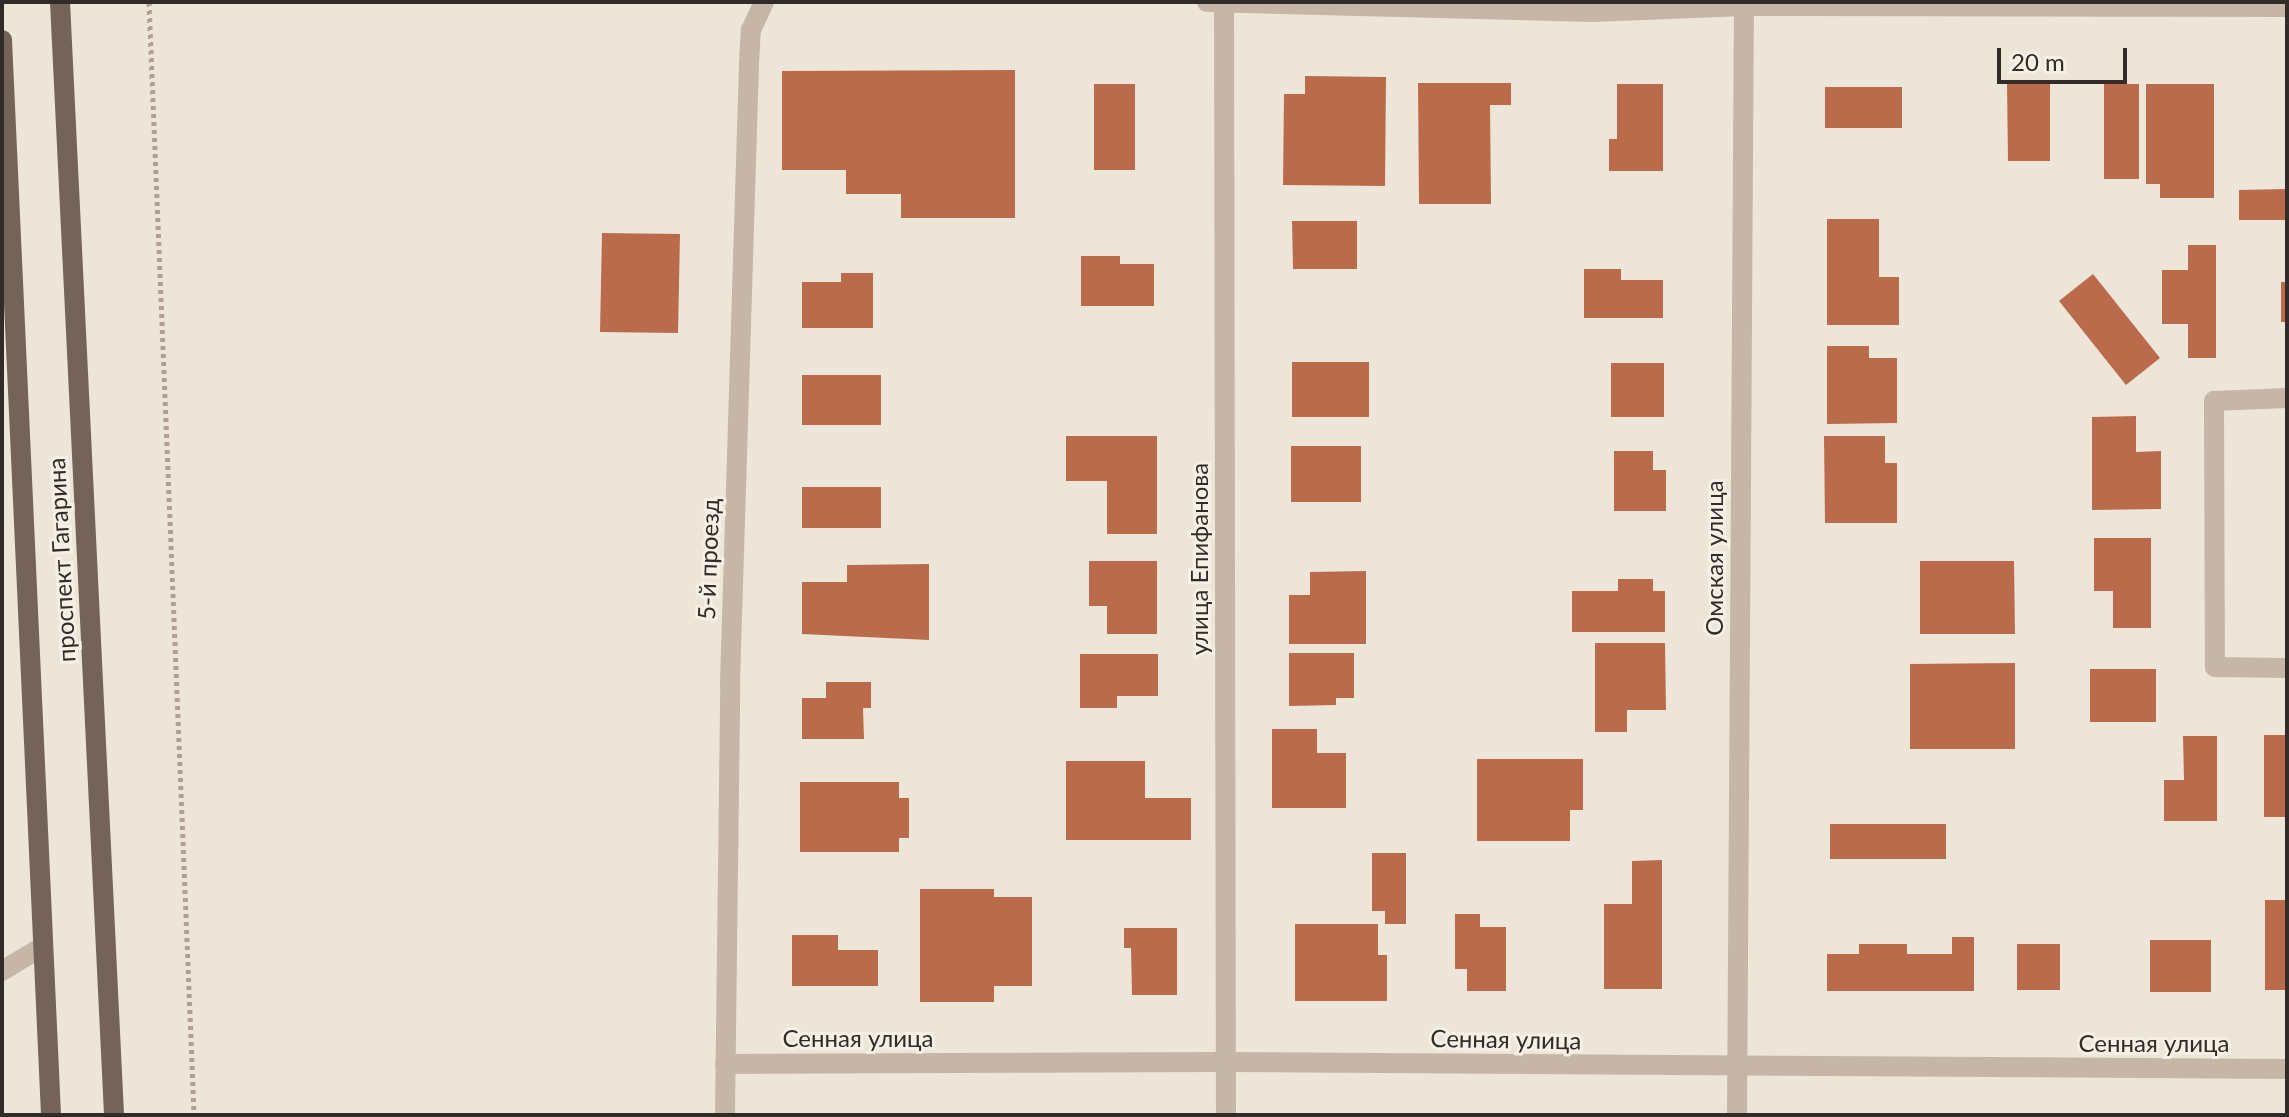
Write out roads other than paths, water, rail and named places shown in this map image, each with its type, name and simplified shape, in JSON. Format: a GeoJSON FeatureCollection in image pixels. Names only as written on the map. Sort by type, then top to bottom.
{"type":"FeatureCollection","features":[{"type":"Feature","properties":{"kind":"main road","name":"проспект Гагарина"},"geometry":{"type":"LineString","coordinates":[[60,2],[114,1115]]}},
{"type":"Feature","properties":{"kind":"main road","name":"проспект Гагарина"},"geometry":{"type":"LineString","coordinates":[[2,40],[51,1115]]}},
{"type":"Feature","properties":{"kind":"street"},"geometry":{"type":"LineString","coordinates":[[1207,2],[1593,12],[1744,4],[2287,7]]}},
{"type":"Feature","properties":{"kind":"street","name":"улица Епифанова"},"geometry":{"type":"LineString","coordinates":[[1224,3],[1226,1115]]}},
{"type":"Feature","properties":{"kind":"street","name":"5-й проезд"},"geometry":{"type":"LineString","coordinates":[[725,1115],[748,80],[751,30],[762,4]]}},
{"type":"Feature","properties":{"kind":"street","name":"Омская улица"},"geometry":{"type":"LineString","coordinates":[[1737,1115],[1744,4]]}},
{"type":"Feature","properties":{"kind":"street"},"geometry":{"type":"LineString","coordinates":[[2287,398],[2214,401],[2215,667],[2287,668]]}},
{"type":"Feature","properties":{"kind":"street"},"geometry":{"type":"LineString","coordinates":[[2,971],[42,947]]}},
{"type":"Feature","properties":{"kind":"street","name":"Сенная улица"},"geometry":{"type":"LineString","coordinates":[[725,1064],[1226,1062],[2287,1069]]}}]}
